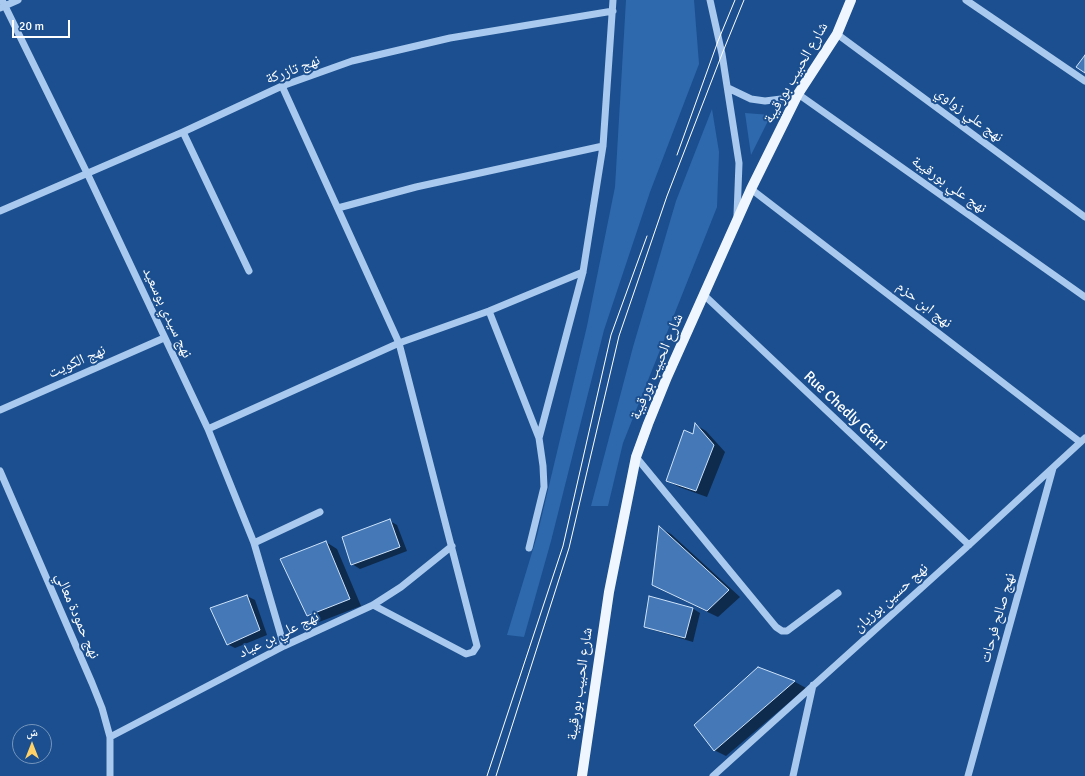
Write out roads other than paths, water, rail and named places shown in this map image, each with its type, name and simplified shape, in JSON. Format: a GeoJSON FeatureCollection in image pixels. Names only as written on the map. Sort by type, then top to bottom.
{"type":"FeatureCollection","features":[{"type":"Feature","properties":{"kind":"main road","name":"شارع الحبيب بورقيبة"},"geometry":{"type":"LineString","coordinates":[[582,776],[609,592],[636,457],[667,377],[751,189],[798,94],[837,34],[851,0]]}},
{"type":"Feature","properties":{"kind":"street"},"geometry":{"type":"LineString","coordinates":[[2,5],[18,0]]}},
{"type":"Feature","properties":{"kind":"street"},"geometry":{"type":"LineString","coordinates":[[539,438],[583,272],[603,146],[613,0]]}},
{"type":"Feature","properties":{"kind":"street"},"geometry":{"type":"LineString","coordinates":[[710,0],[722,54],[739,163],[737,221]]}},
{"type":"Feature","properties":{"kind":"street"},"geometry":{"type":"LineString","coordinates":[[966,0],[1085,81]]}},
{"type":"Feature","properties":{"kind":"street","name":"نهج سيدي بوسعيد"},"geometry":{"type":"LineString","coordinates":[[2,5],[88,175],[208,429],[254,543],[284,646]]}},
{"type":"Feature","properties":{"kind":"street","name":"نهج تازركة"},"geometry":{"type":"LineString","coordinates":[[0,211],[88,175],[282,86],[352,61],[443,40],[613,11]]}},
{"type":"Feature","properties":{"kind":"street","name":"نهج علي زواوي"},"geometry":{"type":"LineString","coordinates":[[837,34],[1085,217]]}},
{"type":"Feature","properties":{"kind":"street"},"geometry":{"type":"LineString","coordinates":[[282,86],[399,343],[477,646],[473,652],[466,654],[373,605]]}},
{"type":"Feature","properties":{"kind":"street"},"geometry":{"type":"LineString","coordinates":[[728,88],[751,99],[765,101],[781,99],[798,94]]}},
{"type":"Feature","properties":{"kind":"street","name":"نهج علي بورقيبة"},"geometry":{"type":"LineString","coordinates":[[798,94],[1085,297]]}},
{"type":"Feature","properties":{"kind":"street"},"geometry":{"type":"LineString","coordinates":[[183,132],[249,271]]}},
{"type":"Feature","properties":{"kind":"street"},"geometry":{"type":"LineString","coordinates":[[338,208],[416,186],[603,146]]}},
{"type":"Feature","properties":{"kind":"street","name":"نهج ابن حزم"},"geometry":{"type":"LineString","coordinates":[[751,189],[1083,440]]}},
{"type":"Feature","properties":{"kind":"street"},"geometry":{"type":"LineString","coordinates":[[208,429],[399,343],[489,312],[583,272]]}},
{"type":"Feature","properties":{"kind":"street","name":"Rue Chedly Gtari"},"geometry":{"type":"LineString","coordinates":[[704,295],[969,545]]}},
{"type":"Feature","properties":{"kind":"street"},"geometry":{"type":"LineString","coordinates":[[489,312],[539,438],[544,487],[529,548]]}},
{"type":"Feature","properties":{"kind":"street","name":"نهج الكويت"},"geometry":{"type":"LineString","coordinates":[[0,410],[164,338]]}},
{"type":"Feature","properties":{"kind":"street","name":"نهج حسين بوزيان"},"geometry":{"type":"LineString","coordinates":[[713,776],[1083,440]]}},
{"type":"Feature","properties":{"kind":"street"},"geometry":{"type":"LineString","coordinates":[[636,457],[776,627],[782,631],[787,631],[838,593]]}},
{"type":"Feature","properties":{"kind":"street","name":"نهج صالح فرحات"},"geometry":{"type":"LineString","coordinates":[[968,776],[1054,466]]}},
{"type":"Feature","properties":{"kind":"street","name":"نهج حمودة معالي"},"geometry":{"type":"LineString","coordinates":[[0,471],[92,683],[110,737],[110,776]]}},
{"type":"Feature","properties":{"kind":"street"},"geometry":{"type":"LineString","coordinates":[[254,543],[320,512]]}},
{"type":"Feature","properties":{"kind":"street","name":"نهج علي بن عياد"},"geometry":{"type":"LineString","coordinates":[[110,737],[284,646],[373,605],[400,587],[452,546]]}},
{"type":"Feature","properties":{"kind":"street"},"geometry":{"type":"LineString","coordinates":[[793,776],[813,685]]}},
{"type":"Feature","properties":{"kind":"tram line"},"geometry":{"type":"LineString","coordinates":[[677,155],[718,41],[735,0]]}},
{"type":"Feature","properties":{"kind":"tram line"},"geometry":{"type":"LineString","coordinates":[[496,776],[569,548],[619,336],[667,196],[744,0]]}},
{"type":"Feature","properties":{"kind":"tram line"},"geometry":{"type":"LineString","coordinates":[[487,776],[563,546],[611,335],[647,236]]}}]}
